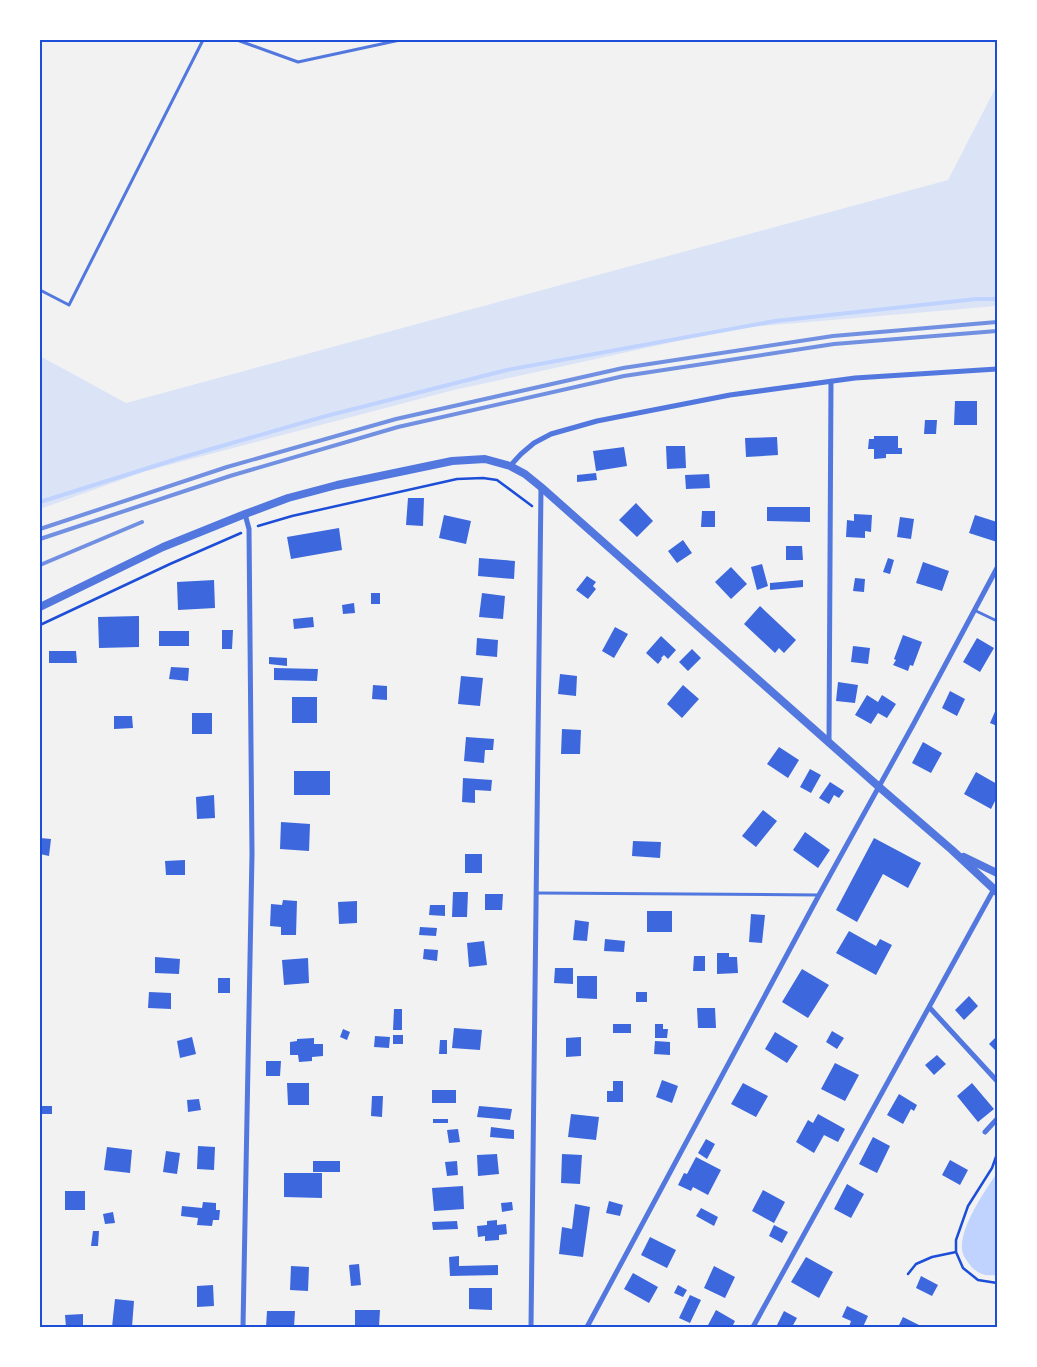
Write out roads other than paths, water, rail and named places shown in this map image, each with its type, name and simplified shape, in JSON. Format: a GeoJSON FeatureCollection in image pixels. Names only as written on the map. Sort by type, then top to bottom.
{"type":"FeatureCollection","features":[{"type":"Feature","properties":{"kind":"street"},"geometry":{"type":"LineString","coordinates":[[510,466],[534,443],[551,434],[597,422],[730,395],[855,378],[997,369]]}},
{"type":"Feature","properties":{"kind":"street"},"geometry":{"type":"LineString","coordinates":[[829,742],[831,381]]}},
{"type":"Feature","properties":{"kind":"street"},"geometry":{"type":"LineString","coordinates":[[40,607],[163,548],[288,498],[337,485],[452,461],[485,459],[510,466],[525,474],[541,487],[995,890],[753,1327]]}},
{"type":"Feature","properties":{"kind":"street"},"geometry":{"type":"LineString","coordinates":[[531,1327],[541,487]]}},
{"type":"Feature","properties":{"kind":"street"},"geometry":{"type":"LineString","coordinates":[[243,1327],[252,854],[249,529],[245,514]]}},
{"type":"Feature","properties":{"kind":"street"},"geometry":{"type":"LineString","coordinates":[[587,1327],[818,895],[913,725],[997,568]]}},
{"type":"Feature","properties":{"kind":"street"},"geometry":{"type":"LineString","coordinates":[[952,850],[997,873]]}},
{"type":"Feature","properties":{"kind":"street"},"geometry":{"type":"LineString","coordinates":[[929,1007],[997,1081]]}},
{"type":"Feature","properties":{"kind":"street"},"geometry":{"type":"LineString","coordinates":[[985,1132],[997,1119]]}},
{"type":"Feature","properties":{"kind":"lane"},"geometry":{"type":"LineString","coordinates":[[40,290],[70,305],[203,40]]}},
{"type":"Feature","properties":{"kind":"lane"},"geometry":{"type":"LineString","coordinates":[[238,40],[298,62],[400,40]]}},
{"type":"Feature","properties":{"kind":"lane"},"geometry":{"type":"LineString","coordinates":[[974,610],[997,621]]}},
{"type":"Feature","properties":{"kind":"lane"},"geometry":{"type":"LineString","coordinates":[[537,893],[818,895]]}},
{"type":"Feature","properties":{"kind":"water"},"geometry":{"type":"Polygon","coordinates":[[[997,1173],[997,1275],[985,1275],[973,1269],[963,1255],[962,1245],[973,1212],[997,1173]]]}},
{"type":"Feature","properties":{"kind":"waterway"},"geometry":{"type":"LineString","coordinates":[[40,502],[180,458],[326,416],[507,370],[775,321],[976,299],[997,299]]}},
{"type":"Feature","properties":{"kind":"railway"},"geometry":{"type":"LineString","coordinates":[[40,529],[227,467],[396,419],[623,368],[833,336],[997,322]]}},
{"type":"Feature","properties":{"kind":"railway"},"geometry":{"type":"LineString","coordinates":[[40,539],[230,476],[398,427],[624,376],[834,344],[997,331]]}},
{"type":"Feature","properties":{"kind":"railway"},"geometry":{"type":"LineString","coordinates":[[40,565],[142,522]]}}]}
